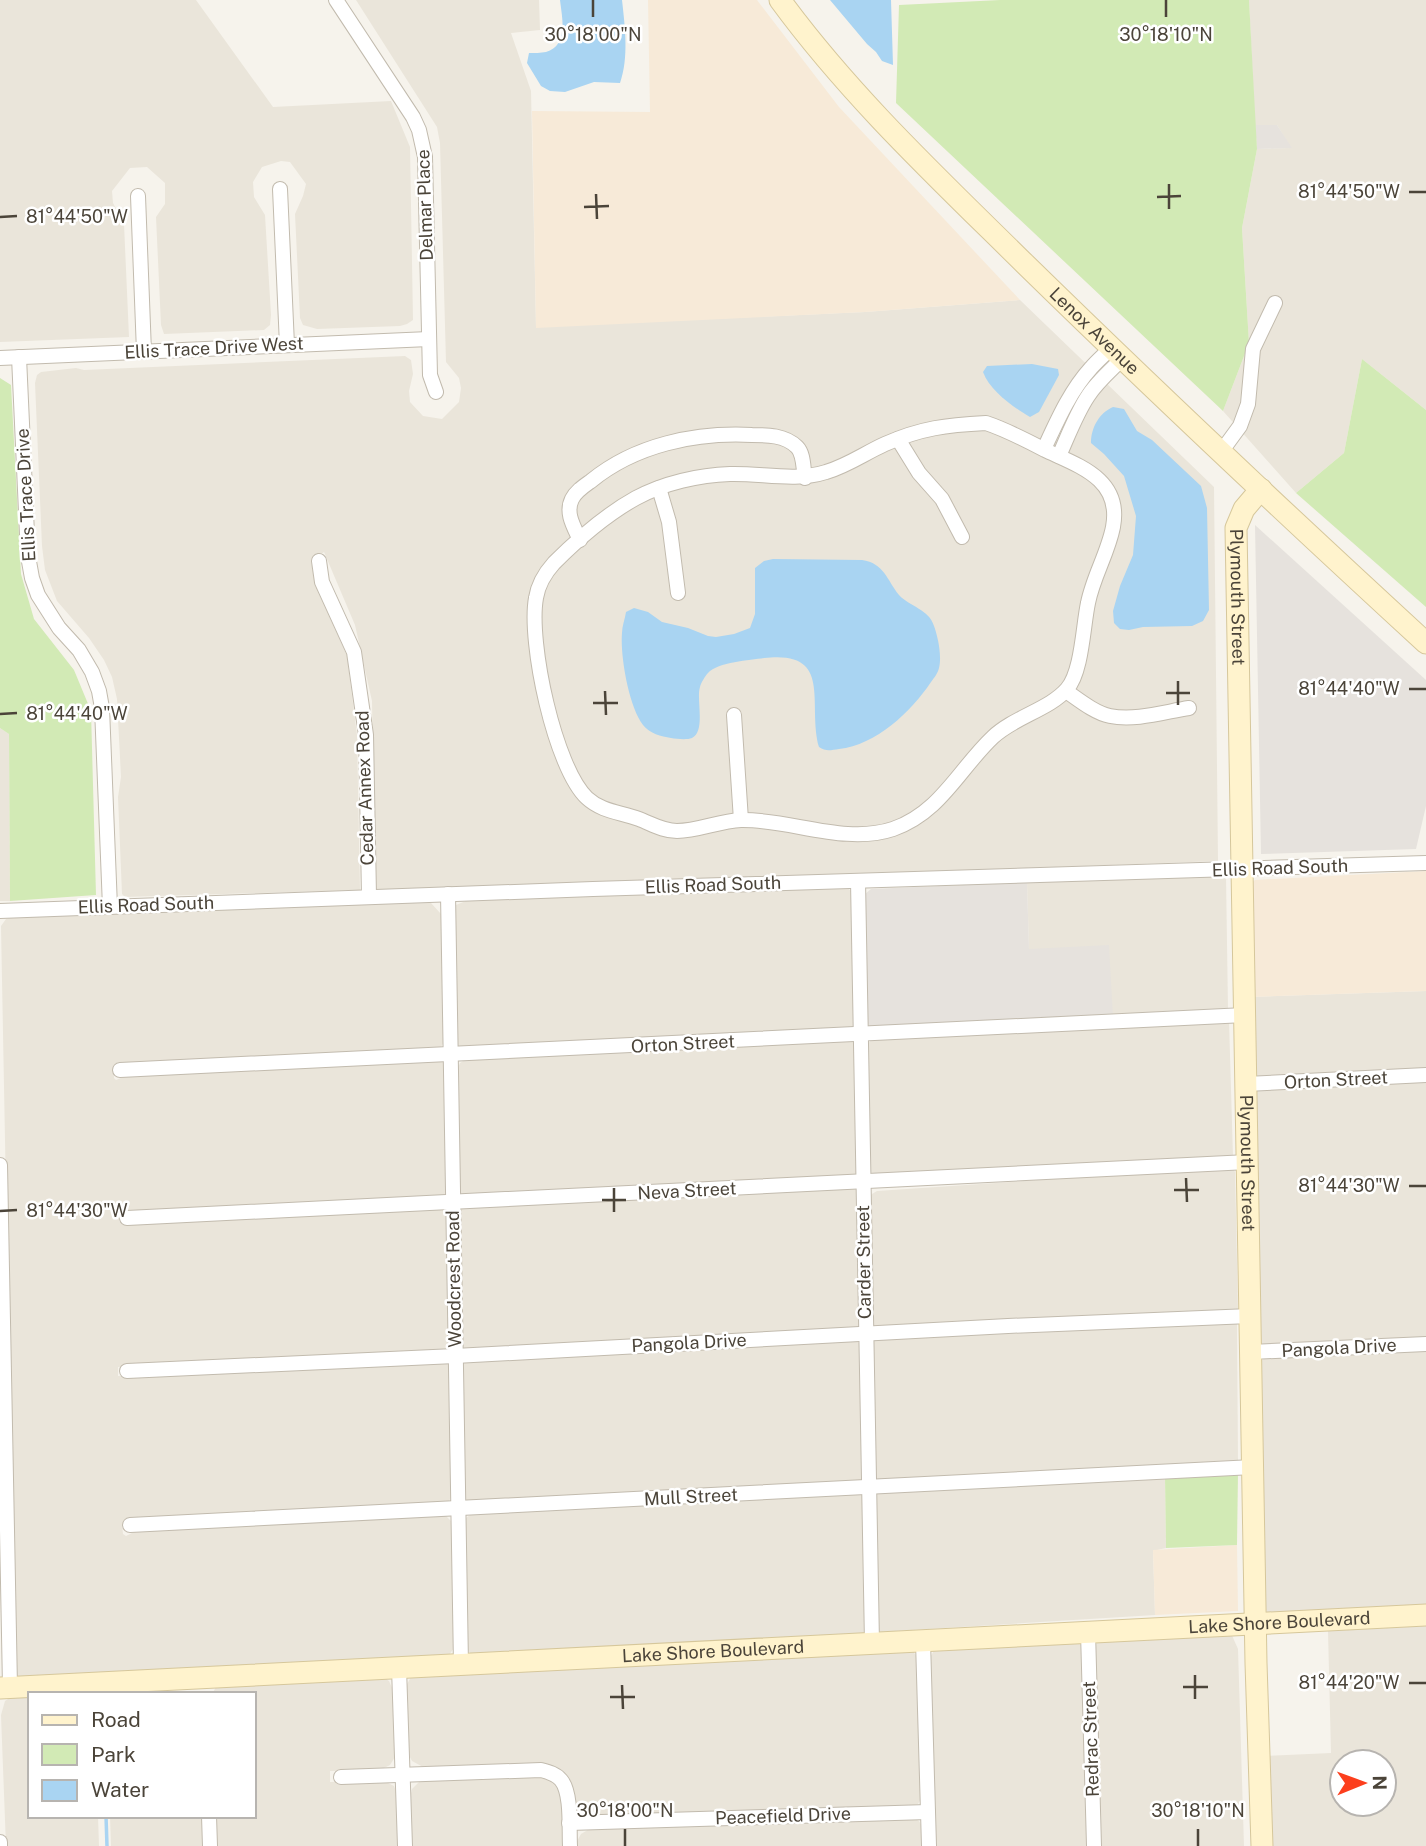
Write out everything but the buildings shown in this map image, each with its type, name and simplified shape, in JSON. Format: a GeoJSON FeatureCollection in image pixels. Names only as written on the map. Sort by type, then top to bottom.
{"type":"FeatureCollection","features":[{"type":"Feature","properties":{"kind":"street","name":"Delmar Place"},"geometry":{"type":"LineString","coordinates":[[336,0],[413,117],[423,144],[430,375],[436,392]]}},
{"type":"Feature","properties":{"kind":"street","name":"Lenox Avenue"},"geometry":{"type":"LineString","coordinates":[[780,0],[854,90],[948,188],[1117,354],[1426,643]]}},
{"type":"Feature","properties":{"kind":"street"},"geometry":{"type":"LineString","coordinates":[[280,189],[286,345]]}},
{"type":"Feature","properties":{"kind":"street"},"geometry":{"type":"LineString","coordinates":[[138,196],[144,352]]}},
{"type":"Feature","properties":{"kind":"street"},"geometry":{"type":"LineString","coordinates":[[1221,452],[1240,426],[1248,404],[1253,349],[1275,303]]}},
{"type":"Feature","properties":{"kind":"street","name":"Ellis Trace Drive West"},"geometry":{"type":"LineString","coordinates":[[0,358],[429,339]]}},
{"type":"Feature","properties":{"kind":"street"},"geometry":{"type":"LineString","coordinates":[[1044,449],[1060,415],[1091,368],[1117,354]]}},
{"type":"Feature","properties":{"kind":"street"},"geometry":{"type":"LineString","coordinates":[[1059,456],[1088,396],[1117,354]]}},
{"type":"Feature","properties":{"kind":"street","name":"Ellis Trace Drive"},"geometry":{"type":"LineString","coordinates":[[19,357],[27,556],[38,595],[92,672],[102,708],[110,906]]}},
{"type":"Feature","properties":{"kind":"street"},"geometry":{"type":"LineString","coordinates":[[986,423],[1090,471],[1107,489],[1113,505],[1114,523],[1091,588],[1080,657],[1072,683],[1066,691],[996,734],[935,804],[914,819],[891,829],[868,834],[844,833],[741,820],[680,831],[662,829],[636,818],[611,812],[586,798],[574,781],[559,746],[545,699],[536,650],[536,600],[540,584],[550,567],[609,516],[636,498],[659,488],[702,477],[732,474],[805,478],[830,471],[898,439],[932,427],[986,423]]}},
{"type":"Feature","properties":{"kind":"street"},"geometry":{"type":"LineString","coordinates":[[580,540],[570,519],[569,509],[578,491],[605,469],[631,455],[659,445],[713,435],[780,437],[797,447],[802,454],[805,478]]}},
{"type":"Feature","properties":{"kind":"street"},"geometry":{"type":"LineString","coordinates":[[898,439],[919,473],[942,499],[962,537]]}},
{"type":"Feature","properties":{"kind":"street"},"geometry":{"type":"LineString","coordinates":[[659,488],[669,522],[678,593]]}},
{"type":"Feature","properties":{"kind":"street","name":"Plymouth Street"},"geometry":{"type":"LineString","coordinates":[[1261,489],[1244,509],[1236,528],[1255,1623],[1262,1846]]}},
{"type":"Feature","properties":{"kind":"street","name":"Cedar Annex Road"},"geometry":{"type":"LineString","coordinates":[[319,561],[322,582],[354,652],[366,735],[369,897]]}},
{"type":"Feature","properties":{"kind":"street"},"geometry":{"type":"LineString","coordinates":[[1066,691],[1109,716],[1133,717],[1189,708]]}},
{"type":"Feature","properties":{"kind":"street"},"geometry":{"type":"LineString","coordinates":[[734,715],[741,820]]}},
{"type":"Feature","properties":{"kind":"street","name":"Ellis Road South"},"geometry":{"type":"LineString","coordinates":[[0,911],[1426,863]]}},
{"type":"Feature","properties":{"kind":"street","name":"Carder Street"},"geometry":{"type":"LineString","coordinates":[[858,881],[872,1643]]}},
{"type":"Feature","properties":{"kind":"street","name":"Woodcrest Road"},"geometry":{"type":"LineString","coordinates":[[448,894],[461,1665]]}},
{"type":"Feature","properties":{"kind":"street","name":"Orton Street"},"geometry":{"type":"LineString","coordinates":[[120,1070],[1245,1015]]}},
{"type":"Feature","properties":{"kind":"street","name":"Orton Street"},"geometry":{"type":"LineString","coordinates":[[1246,1084],[1426,1075]]}},
{"type":"Feature","properties":{"kind":"street","name":"Neva Street"},"geometry":{"type":"LineString","coordinates":[[127,1217],[1248,1162]]}},
{"type":"Feature","properties":{"kind":"street"},"geometry":{"type":"LineString","coordinates":[[0,1165],[5,1688]]}},
{"type":"Feature","properties":{"kind":"street","name":"Pangola Drive"},"geometry":{"type":"LineString","coordinates":[[127,1371],[1251,1316]]}},
{"type":"Feature","properties":{"kind":"street","name":"Pangola Drive"},"geometry":{"type":"LineString","coordinates":[[1251,1352],[1426,1344]]}},
{"type":"Feature","properties":{"kind":"street","name":"Mull Street"},"geometry":{"type":"LineString","coordinates":[[130,1525],[1252,1467]]}},
{"type":"Feature","properties":{"kind":"street","name":"Lake Shore Boulevard"},"geometry":{"type":"LineString","coordinates":[[5,1688],[205,1686],[399,1668],[1426,1615]]}},
{"type":"Feature","properties":{"kind":"street","name":"Redrac Street"},"geometry":{"type":"LineString","coordinates":[[1088,1632],[1094,1846]]}},
{"type":"Feature","properties":{"kind":"street"},"geometry":{"type":"LineString","coordinates":[[923,1641],[929,1846]]}},
{"type":"Feature","properties":{"kind":"street"},"geometry":{"type":"LineString","coordinates":[[399,1668],[405,1846]]}},
{"type":"Feature","properties":{"kind":"street"},"geometry":{"type":"LineString","coordinates":[[341,1777],[541,1770],[551,1772],[560,1778],[568,1796],[570,1846]]}},
{"type":"Feature","properties":{"kind":"street","name":"Peacefield Drive"},"geometry":{"type":"LineString","coordinates":[[569,1823],[928,1812]]}},
{"type":"Feature","properties":{"kind":"street"},"geometry":{"type":"LineString","coordinates":[[209,1818],[210,1846]]}},
{"type":"Feature","properties":{"kind":"shaded area"},"geometry":{"type":"Polygon","coordinates":[[[0,0],[196,0],[273,107],[391,101],[410,147],[413,320],[400,326],[317,329],[303,325],[300,318],[295,214],[306,184],[290,162],[281,161],[262,167],[253,182],[254,197],[265,215],[270,325],[264,330],[164,334],[161,325],[156,217],[165,204],[165,183],[147,167],[130,168],[112,191],[113,203],[124,224],[129,337],[0,342],[0,0]]]}},
{"type":"Feature","properties":{"kind":"shaded area"},"geometry":{"type":"Polygon","coordinates":[[[356,0],[539,0],[540,30],[511,33],[531,91],[536,327],[865,312],[1020,300],[1214,487],[1218,861],[375,892],[372,701],[355,625],[324,552],[311,562],[316,582],[347,656],[357,735],[360,890],[125,897],[122,894],[118,797],[121,777],[117,699],[112,677],[104,660],[57,601],[45,570],[35,383],[37,375],[41,372],[76,368],[84,370],[405,356],[411,360],[413,374],[409,391],[410,402],[423,416],[442,419],[459,402],[459,378],[446,362],[440,143],[437,127],[356,0]]]}},
{"type":"Feature","properties":{"kind":"shaded area"},"geometry":{"type":"Polygon","coordinates":[[[648,0],[757,0],[839,107],[1020,300],[865,312],[536,328],[532,111],[650,112],[648,0]]]}},
{"type":"Feature","properties":{"kind":"shaded area"},"geometry":{"type":"Polygon","coordinates":[[[1249,0],[1426,0],[1426,410],[1362,359],[1344,453],[1296,493],[1223,411],[1249,343],[1242,228],[1257,149],[1291,148],[1277,125],[1255,125],[1249,0]]]}},
{"type":"Feature","properties":{"kind":"shaded area"},"geometry":{"type":"Polygon","coordinates":[[[1255,125],[1277,125],[1292,148],[1257,149],[1255,125]]]}},
{"type":"Feature","properties":{"kind":"shaded area"},"geometry":{"type":"Polygon","coordinates":[[[1255,525],[1426,680],[1426,806],[1416,849],[1261,854],[1255,525]]]}},
{"type":"Feature","properties":{"kind":"shaded area"},"geometry":{"type":"Polygon","coordinates":[[[0,728],[9,734],[10,901],[0,901],[0,728]]]}},
{"type":"Feature","properties":{"kind":"shaded area"},"geometry":{"type":"Polygon","coordinates":[[[1426,871],[1426,991],[1251,997],[1249,885],[1255,880],[1426,871]]]}},
{"type":"Feature","properties":{"kind":"shaded area"},"geometry":{"type":"Polygon","coordinates":[[[1226,876],[1228,1010],[1113,1017],[1029,949],[1027,882],[1226,876]]]}},
{"type":"Feature","properties":{"kind":"shaded area"},"geometry":{"type":"Polygon","coordinates":[[[1027,882],[1029,949],[1109,945],[1113,1017],[876,1029],[869,1026],[866,1019],[865,894],[871,889],[1027,882]]]}},
{"type":"Feature","properties":{"kind":"shaded area"},"geometry":{"type":"Polygon","coordinates":[[[846,887],[854,893],[856,1020],[847,1030],[464,1051],[455,1045],[453,912],[456,905],[466,901],[846,887]]]}},
{"type":"Feature","properties":{"kind":"shaded area"},"geometry":{"type":"Polygon","coordinates":[[[422,901],[431,903],[441,914],[443,925],[445,1040],[441,1047],[123,1066],[118,1062],[114,1066],[114,1078],[116,1080],[128,1075],[440,1060],[446,1066],[448,1190],[444,1197],[438,1200],[120,1213],[119,1222],[442,1208],[449,1215],[450,1340],[447,1349],[442,1352],[118,1367],[118,1376],[444,1362],[451,1370],[453,1494],[443,1506],[127,1520],[122,1525],[123,1534],[126,1536],[140,1529],[445,1515],[452,1522],[454,1648],[449,1655],[19,1677],[15,1674],[1,926],[6,919],[15,916],[422,901]]]}},
{"type":"Feature","properties":{"kind":"shaded area"},"geometry":{"type":"Polygon","coordinates":[[[1426,991],[1426,1070],[1262,1079],[1254,1075],[1251,997],[1426,991]]]}},
{"type":"Feature","properties":{"kind":"shaded area"},"geometry":{"type":"Polygon","coordinates":[[[1229,1021],[1233,1157],[878,1176],[871,1173],[868,1167],[868,1043],[872,1040],[1229,1021]]]}},
{"type":"Feature","properties":{"kind":"shaded area"},"geometry":{"type":"Polygon","coordinates":[[[847,1039],[854,1042],[856,1173],[853,1177],[462,1198],[458,1193],[456,1072],[460,1063],[468,1058],[847,1039]]]}},
{"type":"Feature","properties":{"kind":"shaded area"},"geometry":{"type":"Polygon","coordinates":[[[1426,1080],[1426,1339],[1260,1346],[1256,1091],[1262,1088],[1426,1080]]]}},
{"type":"Feature","properties":{"kind":"shaded area"},"geometry":{"type":"Polygon","coordinates":[[[1232,1167],[1235,1172],[1238,1310],[874,1328],[871,1323],[868,1199],[877,1191],[1232,1167]]]}},
{"type":"Feature","properties":{"kind":"shaded area"},"geometry":{"type":"Polygon","coordinates":[[[851,1186],[857,1190],[862,1321],[859,1328],[464,1349],[461,1344],[457,1214],[461,1209],[851,1186]]]}},
{"type":"Feature","properties":{"kind":"shaded area"},"geometry":{"type":"Polygon","coordinates":[[[1237,1323],[1238,1463],[877,1480],[874,1476],[872,1344],[875,1340],[1237,1323]]]}},
{"type":"Feature","properties":{"kind":"shaded area"},"geometry":{"type":"Polygon","coordinates":[[[856,1340],[860,1344],[864,1476],[861,1481],[467,1501],[464,1497],[460,1370],[468,1359],[856,1340]]]}},
{"type":"Feature","properties":{"kind":"shaded area"},"geometry":{"type":"Polygon","coordinates":[[[1426,1348],[1426,1608],[1275,1615],[1267,1612],[1264,1606],[1257,1367],[1269,1356],[1426,1348]]]}},
{"type":"Feature","properties":{"kind":"shaded area"},"geometry":{"type":"Polygon","coordinates":[[[1165,1477],[1166,1548],[1153,1551],[1155,1615],[879,1632],[877,1629],[874,1496],[880,1491],[1165,1477]]]}},
{"type":"Feature","properties":{"kind":"shaded area"},"geometry":{"type":"Polygon","coordinates":[[[863,1494],[864,1634],[471,1654],[467,1650],[463,1528],[466,1518],[474,1512],[863,1494]]]}},
{"type":"Feature","properties":{"kind":"shaded area"},"geometry":{"type":"Polygon","coordinates":[[[1237,1545],[1238,1611],[1155,1615],[1153,1550],[1237,1545]]]}},
{"type":"Feature","properties":{"kind":"shaded area"},"geometry":{"type":"Polygon","coordinates":[[[1426,1626],[1426,1846],[1267,1846],[1265,1756],[1328,1753],[1328,1818],[1398,1818],[1398,1748],[1331,1748],[1328,1631],[1426,1626]]]}},
{"type":"Feature","properties":{"kind":"shaded area"},"geometry":{"type":"Polygon","coordinates":[[[1230,1631],[1238,1649],[1244,1846],[1100,1846],[1094,1648],[1098,1641],[1230,1631]]]}},
{"type":"Feature","properties":{"kind":"shaded area"},"geometry":{"type":"Polygon","coordinates":[[[1073,1638],[1083,1649],[1088,1846],[934,1846],[929,1659],[935,1649],[1073,1638]]]}},
{"type":"Feature","properties":{"kind":"shaded area"},"geometry":{"type":"Polygon","coordinates":[[[913,1651],[918,1659],[922,1797],[918,1804],[911,1806],[588,1816],[578,1812],[574,1806],[558,1769],[541,1763],[425,1768],[412,1761],[407,1751],[406,1686],[411,1677],[913,1651]]]}},
{"type":"Feature","properties":{"kind":"shaded area"},"geometry":{"type":"Polygon","coordinates":[[[380,1675],[389,1681],[393,1690],[395,1757],[390,1765],[380,1770],[330,1771],[330,1782],[384,1781],[394,1786],[397,1794],[399,1846],[216,1846],[215,1818],[256,1818],[256,1692],[213,1692],[216,1687],[380,1675]]]}},
{"type":"Feature","properties":{"kind":"shaded area"},"geometry":{"type":"Polygon","coordinates":[[[16,1694],[28,1694],[28,1818],[98,1818],[99,1846],[6,1846],[1,1715],[5,1701],[16,1694]]]}},
{"type":"Feature","properties":{"kind":"shaded area"},"geometry":{"type":"Polygon","coordinates":[[[538,1775],[549,1777],[559,1787],[562,1797],[564,1846],[410,1846],[409,1801],[412,1789],[420,1781],[538,1775]]]}},
{"type":"Feature","properties":{"kind":"shaded area"},"geometry":{"type":"Polygon","coordinates":[[[110,1818],[203,1818],[204,1846],[111,1846],[110,1818]]]}},
{"type":"Feature","properties":{"kind":"shaded area"},"geometry":{"type":"Polygon","coordinates":[[[913,1818],[919,1821],[923,1828],[923,1846],[576,1846],[581,1834],[591,1828],[913,1818]]]}},
{"type":"Feature","properties":{"kind":"green space"},"geometry":{"type":"Polygon","coordinates":[[[1000,0],[1249,0],[1257,149],[1242,228],[1249,343],[1223,411],[896,103],[899,5],[1000,0]]]}},
{"type":"Feature","properties":{"kind":"green space"},"geometry":{"type":"Polygon","coordinates":[[[1362,359],[1426,410],[1426,607],[1296,493],[1344,453],[1362,359]]]}},
{"type":"Feature","properties":{"kind":"green space"},"geometry":{"type":"Polygon","coordinates":[[[0,378],[11,385],[21,574],[34,619],[74,670],[91,711],[96,895],[10,901],[9,734],[0,728],[0,378]]]}},
{"type":"Feature","properties":{"kind":"green space"},"geometry":{"type":"Polygon","coordinates":[[[1238,1473],[1237,1545],[1166,1548],[1165,1477],[1238,1473]]]}},
{"type":"Feature","properties":{"kind":"water"},"geometry":{"type":"Polygon","coordinates":[[[560,0],[622,0],[625,53],[620,83],[594,82],[565,92],[550,91],[541,86],[527,63],[529,53],[546,52],[558,43],[563,23],[560,0]]]}},
{"type":"Feature","properties":{"kind":"water"},"geometry":{"type":"Polygon","coordinates":[[[830,0],[891,0],[893,65],[882,61],[830,0]]]}},
{"type":"Feature","properties":{"kind":"water"},"geometry":{"type":"Polygon","coordinates":[[[1032,364],[1058,369],[1059,375],[1039,412],[1030,417],[996,392],[983,372],[987,366],[1032,364]]]}},
{"type":"Feature","properties":{"kind":"water"},"geometry":{"type":"Polygon","coordinates":[[[1113,407],[1124,409],[1137,431],[1152,440],[1201,486],[1207,508],[1209,610],[1203,621],[1192,626],[1143,627],[1129,630],[1120,629],[1114,623],[1113,611],[1133,555],[1136,516],[1124,476],[1091,443],[1097,422],[1113,407]]]}},
{"type":"Feature","properties":{"kind":"water"},"geometry":{"type":"Polygon","coordinates":[[[862,560],[880,568],[899,595],[932,620],[940,658],[938,670],[923,693],[903,715],[879,734],[853,746],[826,750],[819,747],[813,683],[809,671],[800,662],[786,658],[764,658],[734,662],[713,669],[703,680],[699,692],[699,729],[692,738],[671,738],[649,731],[638,717],[626,681],[622,628],[626,612],[634,608],[648,612],[662,622],[708,636],[734,634],[750,628],[755,614],[755,568],[764,561],[862,560]]]}},
{"type":"Feature","properties":{"kind":"waterway"},"geometry":{"type":"LineString","coordinates":[[106,1818],[107,1846]]}}]}
